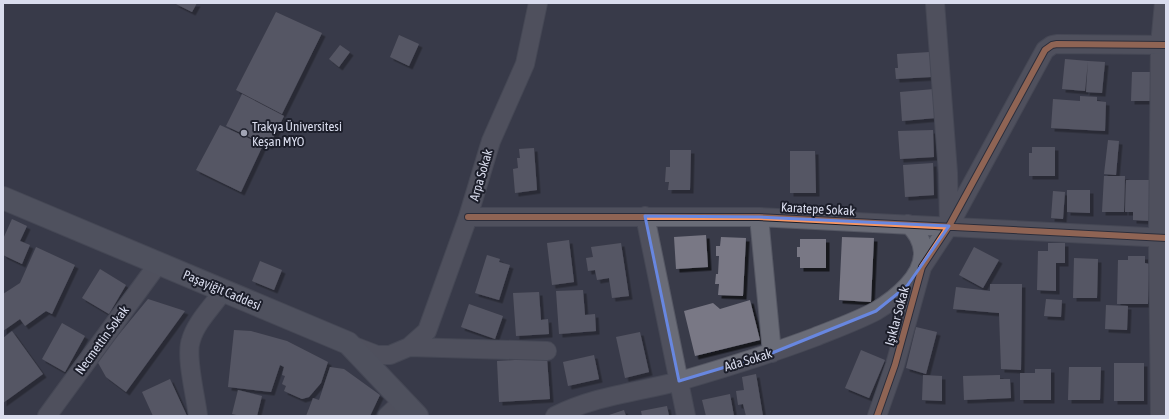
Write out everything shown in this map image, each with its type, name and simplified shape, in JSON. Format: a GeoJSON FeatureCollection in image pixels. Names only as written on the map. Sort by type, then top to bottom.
{"type":"FeatureCollection","features":[{"type":"Feature","properties":{"kind":"main road","name":"Paşayiğit Caddesi"},"geometry":{"type":"LineString","coordinates":[[3,198],[348,343],[403,401]]}},
{"type":"Feature","properties":{"kind":"street","name":"Arpa Sokak"},"geometry":{"type":"LineString","coordinates":[[403,401],[382,375],[382,365],[387,358],[422,337],[430,324],[468,217],[491,140],[525,64],[538,3]]}},
{"type":"Feature","properties":{"kind":"street"},"geometry":{"type":"LineString","coordinates":[[935,3],[948,173],[949,226]]}},
{"type":"Feature","properties":{"kind":"street"},"geometry":{"type":"LineString","coordinates":[[1160,416],[1164,3]]}},
{"type":"Feature","properties":{"kind":"street","name":"Işıklar Sokak"},"geometry":{"type":"LineString","coordinates":[[877,416],[895,365],[922,267],[949,226],[1042,54],[1048,47],[1057,44],[1163,45]]}},
{"type":"Feature","properties":{"kind":"street"},"geometry":{"type":"LineString","coordinates":[[645,216],[686,416]]}},
{"type":"Feature","properties":{"kind":"street","name":"Karatepe Sokak"},"geometry":{"type":"LineString","coordinates":[[468,217],[758,217],[1162,238]]}},
{"type":"Feature","properties":{"kind":"street"},"geometry":{"type":"LineString","coordinates":[[758,217],[772,353]]}},
{"type":"Feature","properties":{"kind":"street"},"geometry":{"type":"LineString","coordinates":[[908,224],[915,231],[921,242],[923,256],[922,267]]}},
{"type":"Feature","properties":{"kind":"street","name":"Necmettin Sokak"},"geometry":{"type":"LineString","coordinates":[[47,416],[158,264]]}},
{"type":"Feature","properties":{"kind":"street","name":"Ada Sokak"},"geometry":{"type":"LineString","coordinates":[[555,416],[582,404],[679,381],[772,353],[832,330],[876,310],[895,297],[922,267]]}},
{"type":"Feature","properties":{"kind":"street"},"geometry":{"type":"LineString","coordinates":[[198,416],[189,357],[190,340],[223,291]]}},
{"type":"Feature","properties":{"kind":"street"},"geometry":{"type":"LineString","coordinates":[[348,343],[378,355],[402,350],[547,351]]}},
{"type":"Feature","properties":{"kind":"street"},"geometry":{"type":"LineString","coordinates":[[387,416],[403,401]]}},
{"type":"Feature","properties":{"kind":"highlighted area"},"geometry":{"type":"Polygon","coordinates":[[[645,216],[759,217],[949,226],[907,286],[876,311],[772,353],[679,381],[645,216]]]}},
{"type":"Feature","properties":{"kind":"building"},"geometry":{"type":"Polygon","coordinates":[[[174,3],[197,3],[192,12],[174,3]]]}},
{"type":"Feature","properties":{"kind":"building"},"geometry":{"type":"Polygon","coordinates":[[[276,12],[322,33],[282,114],[236,90],[276,12]]]}},
{"type":"Feature","properties":{"kind":"building"},"geometry":{"type":"Polygon","coordinates":[[[399,35],[419,44],[409,66],[390,57],[399,35]]]}},
{"type":"Feature","properties":{"kind":"building"},"geometry":{"type":"Polygon","coordinates":[[[340,45],[350,52],[339,67],[329,59],[340,45]]]}},
{"type":"Feature","properties":{"kind":"building"},"geometry":{"type":"Polygon","coordinates":[[[930,52],[931,77],[896,79],[895,68],[898,68],[897,54],[930,52]]]}},
{"type":"Feature","properties":{"kind":"building"},"geometry":{"type":"Polygon","coordinates":[[[1065,59],[1088,61],[1085,91],[1062,89],[1065,59]]]}},
{"type":"Feature","properties":{"kind":"building"},"geometry":{"type":"Polygon","coordinates":[[[1088,61],[1105,62],[1102,93],[1086,92],[1088,61]]]}},
{"type":"Feature","properties":{"kind":"building"},"geometry":{"type":"Polygon","coordinates":[[[1132,72],[1154,72],[1154,101],[1131,101],[1132,72]]]}},
{"type":"Feature","properties":{"kind":"building"},"geometry":{"type":"Polygon","coordinates":[[[934,89],[936,118],[902,121],[900,92],[934,89]]]}},
{"type":"Feature","properties":{"kind":"building"},"geometry":{"type":"Polygon","coordinates":[[[242,94],[284,116],[269,146],[226,126],[242,94]]]}},
{"type":"Feature","properties":{"kind":"building"},"geometry":{"type":"Polygon","coordinates":[[[1080,96],[1097,97],[1097,101],[1106,102],[1105,131],[1051,128],[1053,99],[1080,101],[1080,96]]]}},
{"type":"Feature","properties":{"kind":"building"},"geometry":{"type":"Polygon","coordinates":[[[220,125],[263,145],[241,192],[196,170],[220,125]]]}},
{"type":"Feature","properties":{"kind":"building"},"geometry":{"type":"Polygon","coordinates":[[[933,130],[934,157],[900,159],[898,131],[933,130]]]}},
{"type":"Feature","properties":{"kind":"building"},"geometry":{"type":"Polygon","coordinates":[[[1108,140],[1119,141],[1116,175],[1104,174],[1108,140]]]}},
{"type":"Feature","properties":{"kind":"building"},"geometry":{"type":"Polygon","coordinates":[[[1032,147],[1055,147],[1055,176],[1029,176],[1029,153],[1032,153],[1032,147]]]}},
{"type":"Feature","properties":{"kind":"building"},"geometry":{"type":"Polygon","coordinates":[[[534,148],[537,190],[515,193],[513,169],[518,168],[517,158],[520,158],[519,149],[534,148]]]}},
{"type":"Feature","properties":{"kind":"building"},"geometry":{"type":"Polygon","coordinates":[[[670,150],[691,150],[690,190],[668,190],[669,182],[665,182],[666,167],[670,167],[670,150]]]}},
{"type":"Feature","properties":{"kind":"building"},"geometry":{"type":"Polygon","coordinates":[[[790,151],[815,151],[816,193],[790,193],[790,151]]]}},
{"type":"Feature","properties":{"kind":"building"},"geometry":{"type":"Polygon","coordinates":[[[933,163],[934,195],[905,197],[903,165],[933,163]]]}},
{"type":"Feature","properties":{"kind":"building"},"geometry":{"type":"Polygon","coordinates":[[[1104,176],[1125,176],[1124,212],[1102,212],[1104,176]]]}},
{"type":"Feature","properties":{"kind":"building"},"geometry":{"type":"Polygon","coordinates":[[[1126,180],[1151,180],[1150,221],[1133,220],[1133,212],[1125,212],[1126,180]]]}},
{"type":"Feature","properties":{"kind":"building"},"geometry":{"type":"Polygon","coordinates":[[[1067,190],[1090,190],[1090,213],[1067,212],[1067,190]]]}},
{"type":"Feature","properties":{"kind":"building"},"geometry":{"type":"Polygon","coordinates":[[[1053,191],[1065,192],[1063,219],[1051,218],[1053,191]]]}},
{"type":"Feature","properties":{"kind":"building"},"geometry":{"type":"Polygon","coordinates":[[[12,219],[27,226],[20,241],[30,245],[22,264],[3,255],[3,239],[12,219]]]}},
{"type":"Feature","properties":{"kind":"building"},"geometry":{"type":"Polygon","coordinates":[[[706,235],[708,267],[676,269],[674,237],[706,235]]]}},
{"type":"Feature","properties":{"kind":"building"},"geometry":{"type":"Polygon","coordinates":[[[721,237],[746,238],[743,296],[718,295],[719,284],[715,284],[716,274],[718,274],[719,256],[716,256],[716,246],[720,246],[721,237]]]}},
{"type":"Feature","properties":{"kind":"building"},"geometry":{"type":"Polygon","coordinates":[[[842,237],[874,238],[871,302],[839,300],[842,237]]]}},
{"type":"Feature","properties":{"kind":"building"},"geometry":{"type":"Polygon","coordinates":[[[800,239],[826,239],[826,268],[800,268],[800,257],[797,257],[797,247],[800,247],[800,239]]]}},
{"type":"Feature","properties":{"kind":"building"},"geometry":{"type":"Polygon","coordinates":[[[569,240],[574,282],[552,285],[547,243],[569,240]]]}},
{"type":"Feature","properties":{"kind":"building"},"geometry":{"type":"Polygon","coordinates":[[[621,243],[629,296],[612,298],[609,278],[597,280],[595,270],[588,271],[586,258],[593,257],[591,247],[621,243]]]}},
{"type":"Feature","properties":{"kind":"building"},"geometry":{"type":"Polygon","coordinates":[[[1048,243],[1065,243],[1065,263],[1056,263],[1056,291],[1037,290],[1038,251],[1048,251],[1048,243]]]}},
{"type":"Feature","properties":{"kind":"building"},"geometry":{"type":"Polygon","coordinates":[[[36,247],[75,265],[52,314],[46,311],[25,326],[20,319],[3,331],[3,294],[20,283],[36,247]]]}},
{"type":"Feature","properties":{"kind":"building"},"geometry":{"type":"Polygon","coordinates":[[[974,247],[999,260],[983,288],[959,275],[974,247]]]}},
{"type":"Feature","properties":{"kind":"building"},"geometry":{"type":"Polygon","coordinates":[[[487,255],[500,259],[499,262],[510,265],[499,300],[475,293],[487,255]]]}},
{"type":"Feature","properties":{"kind":"building"},"geometry":{"type":"Polygon","coordinates":[[[1128,256],[1145,256],[1145,263],[1149,264],[1148,304],[1117,304],[1118,260],[1128,260],[1128,256]]]}},
{"type":"Feature","properties":{"kind":"building"},"geometry":{"type":"Polygon","coordinates":[[[1074,258],[1098,259],[1097,298],[1073,298],[1074,258]]]}},
{"type":"Feature","properties":{"kind":"building"},"geometry":{"type":"Polygon","coordinates":[[[260,261],[282,270],[274,290],[252,281],[260,261]]]}},
{"type":"Feature","properties":{"kind":"building"},"geometry":{"type":"Polygon","coordinates":[[[100,269],[126,285],[109,314],[82,298],[100,269]]]}},
{"type":"Feature","properties":{"kind":"building"},"geometry":{"type":"Polygon","coordinates":[[[990,284],[1022,284],[1021,370],[1001,369],[999,313],[953,309],[956,287],[990,291],[990,284]]]}},
{"type":"Feature","properties":{"kind":"building"},"geometry":{"type":"Polygon","coordinates":[[[583,290],[585,315],[595,314],[596,331],[559,334],[556,291],[583,290]]]}},
{"type":"Feature","properties":{"kind":"building"},"geometry":{"type":"Polygon","coordinates":[[[539,292],[541,320],[548,319],[549,334],[516,336],[513,293],[539,292]]]}},
{"type":"Feature","properties":{"kind":"building"},"geometry":{"type":"Polygon","coordinates":[[[148,299],[185,311],[126,392],[106,377],[97,361],[148,299]]]}},
{"type":"Feature","properties":{"kind":"building"},"geometry":{"type":"Polygon","coordinates":[[[1046,299],[1062,300],[1061,317],[1044,316],[1046,299]]]}},
{"type":"Feature","properties":{"kind":"building"},"geometry":{"type":"Polygon","coordinates":[[[750,300],[760,340],[695,356],[684,311],[713,303],[720,309],[750,300]]]}},
{"type":"Feature","properties":{"kind":"building"},"geometry":{"type":"Polygon","coordinates":[[[469,304],[503,316],[495,339],[461,327],[469,304]]]}},
{"type":"Feature","properties":{"kind":"building"},"geometry":{"type":"Polygon","coordinates":[[[1106,305],[1128,306],[1127,330],[1105,329],[1106,305]]]}},
{"type":"Feature","properties":{"kind":"building"},"geometry":{"type":"Polygon","coordinates":[[[62,323],[85,336],[65,372],[42,359],[62,323]]]}},
{"type":"Feature","properties":{"kind":"building"},"geometry":{"type":"Polygon","coordinates":[[[916,327],[937,332],[926,374],[906,368],[916,327]]]}},
{"type":"Feature","properties":{"kind":"building"},"geometry":{"type":"Polygon","coordinates":[[[234,330],[251,331],[287,341],[328,362],[321,383],[309,397],[302,399],[284,391],[286,386],[282,384],[285,376],[282,375],[284,367],[280,365],[271,392],[228,387],[234,330]]]}},
{"type":"Feature","properties":{"kind":"building"},"geometry":{"type":"Polygon","coordinates":[[[12,331],[43,374],[3,403],[3,338],[12,331]]]}},
{"type":"Feature","properties":{"kind":"building"},"geometry":{"type":"Polygon","coordinates":[[[640,332],[649,372],[625,378],[616,337],[640,332]]]}},
{"type":"Feature","properties":{"kind":"building"},"geometry":{"type":"Polygon","coordinates":[[[861,350],[885,360],[869,398],[845,388],[861,350]]]}},
{"type":"Feature","properties":{"kind":"building"},"geometry":{"type":"Polygon","coordinates":[[[594,355],[599,379],[568,386],[563,362],[594,355]]]}},
{"type":"Feature","properties":{"kind":"building"},"geometry":{"type":"Polygon","coordinates":[[[547,358],[550,399],[499,402],[497,361],[547,358]]]}},
{"type":"Feature","properties":{"kind":"building"},"geometry":{"type":"Polygon","coordinates":[[[1114,363],[1144,363],[1144,401],[1114,401],[1114,363]]]}},
{"type":"Feature","properties":{"kind":"building"},"geometry":{"type":"Polygon","coordinates":[[[330,367],[344,369],[380,395],[370,416],[306,416],[313,398],[319,400],[330,367]]]}},
{"type":"Feature","properties":{"kind":"building"},"geometry":{"type":"Polygon","coordinates":[[[1069,367],[1101,367],[1100,400],[1068,400],[1069,367]]]}},
{"type":"Feature","properties":{"kind":"building"},"geometry":{"type":"Polygon","coordinates":[[[1035,369],[1051,369],[1051,400],[1020,400],[1020,373],[1035,373],[1035,369]]]}},
{"type":"Feature","properties":{"kind":"building"},"geometry":{"type":"Polygon","coordinates":[[[756,374],[763,416],[746,416],[743,404],[738,405],[736,391],[744,390],[742,377],[756,374]]]}},
{"type":"Feature","properties":{"kind":"building"},"geometry":{"type":"Polygon","coordinates":[[[923,375],[942,376],[942,401],[922,400],[923,375]]]}},
{"type":"Feature","properties":{"kind":"building"},"geometry":{"type":"Polygon","coordinates":[[[1000,375],[1000,379],[1010,379],[1011,398],[964,400],[963,376],[1000,375]]]}},
{"type":"Feature","properties":{"kind":"building"},"geometry":{"type":"Polygon","coordinates":[[[170,379],[187,416],[153,416],[142,392],[170,379]]]}},
{"type":"Feature","properties":{"kind":"building"},"geometry":{"type":"Polygon","coordinates":[[[238,390],[262,396],[257,416],[241,416],[232,414],[238,390]]]}},
{"type":"Feature","properties":{"kind":"building"},"geometry":{"type":"Polygon","coordinates":[[[730,394],[734,416],[706,416],[702,400],[730,394]]]}},
{"type":"Feature","properties":{"kind":"building"},"geometry":{"type":"Polygon","coordinates":[[[667,406],[669,416],[642,416],[641,411],[667,406]]]}},
{"type":"Feature","properties":{"kind":"building"},"geometry":{"type":"Polygon","coordinates":[[[624,410],[626,416],[606,416],[624,410]]]}},
{"type":"Feature","properties":{"kind":"cycle path"},"geometry":{"type":"LineString","coordinates":[[877,416],[895,365],[922,267],[949,226],[1045,50],[1052,45],[1057,44],[1166,45]]}},
{"type":"Feature","properties":{"kind":"cycle path"},"geometry":{"type":"LineString","coordinates":[[468,217],[759,217],[1166,238]]}},
{"type":"Feature","properties":{"kind":"place","name":"Trakya Üniversitesi Keşan MYO"},"geometry":{"type":"Point","coordinates":[244,133]}}]}
